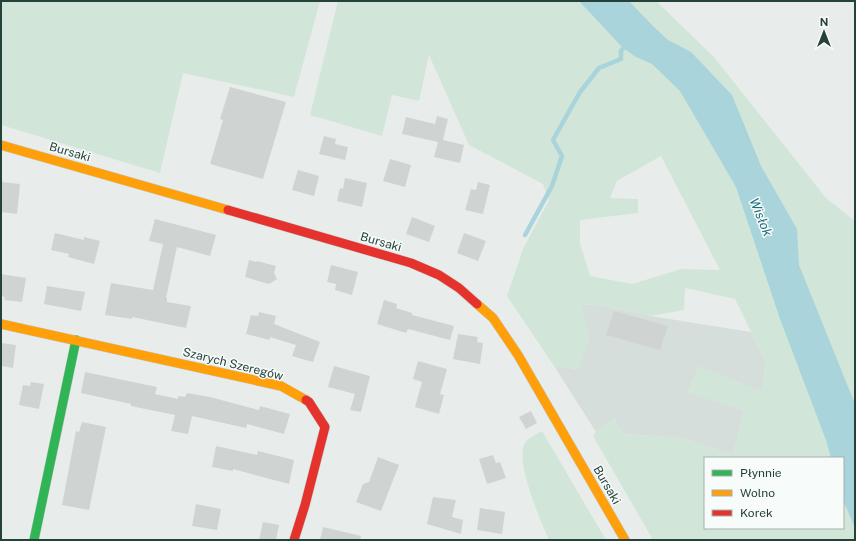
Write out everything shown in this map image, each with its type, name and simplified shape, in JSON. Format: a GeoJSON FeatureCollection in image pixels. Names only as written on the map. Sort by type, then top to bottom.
{"type":"FeatureCollection","features":[{"type":"Feature","properties":{"kind":"street","name":"Bursaki"},"geometry":{"type":"LineString","coordinates":[[1,145],[411,263],[439,275],[459,288],[493,318],[514,350],[625,540]]}},
{"type":"Feature","properties":{"kind":"street","name":"Szarych Szeregów"},"geometry":{"type":"LineString","coordinates":[[1,324],[281,386],[309,402],[325,426],[305,505],[294,540]]}},
{"type":"Feature","properties":{"kind":"street"},"geometry":{"type":"LineString","coordinates":[[34,540],[76,340]]}},
{"type":"Feature","properties":{"kind":"shaded area"},"geometry":{"type":"Polygon","coordinates":[[[581,304],[604,306],[651,316],[751,332],[766,362],[762,392],[699,367],[688,392],[744,410],[733,455],[681,438],[624,434],[614,419],[596,432],[554,366],[578,369],[589,337],[581,304]]]}},
{"type":"Feature","properties":{"kind":"green space"},"geometry":{"type":"Polygon","coordinates":[[[1,1],[320,1],[294,97],[183,73],[160,173],[1,125],[1,1]]]}},
{"type":"Feature","properties":{"kind":"green space"},"geometry":{"type":"Polygon","coordinates":[[[338,1],[656,1],[714,57],[826,198],[855,221],[855,540],[653,540],[593,436],[596,432],[614,419],[624,434],[681,438],[733,455],[744,410],[688,392],[699,366],[762,392],[766,362],[735,299],[685,288],[684,310],[651,316],[604,306],[582,304],[589,337],[579,369],[554,366],[507,296],[523,249],[549,200],[543,184],[469,145],[429,55],[419,101],[392,95],[382,136],[310,115],[338,1]],[[661,156],[617,181],[610,198],[638,199],[638,213],[580,220],[580,243],[590,276],[632,284],[681,269],[720,270],[661,156]]]}},
{"type":"Feature","properties":{"kind":"green space"},"geometry":{"type":"Polygon","coordinates":[[[542,431],[606,540],[549,540],[530,491],[523,463],[523,452],[526,441],[542,431]]]}},
{"type":"Feature","properties":{"kind":"water","name":"Wisłok"},"geometry":{"type":"Polygon","coordinates":[[[579,1],[629,1],[668,40],[691,52],[732,95],[761,166],[797,229],[799,265],[855,404],[855,528],[844,502],[844,457],[831,457],[826,440],[780,319],[736,187],[680,91],[652,64],[636,57],[623,48],[579,1]]]}},
{"type":"Feature","properties":{"kind":"building"},"geometry":{"type":"Polygon","coordinates":[[[230,87],[286,102],[263,179],[210,164],[223,120],[220,119],[230,87]]]}},
{"type":"Feature","properties":{"kind":"building"},"geometry":{"type":"Polygon","coordinates":[[[437,116],[448,119],[443,140],[464,145],[460,163],[434,157],[438,142],[402,134],[406,117],[435,124],[437,116]]]}},
{"type":"Feature","properties":{"kind":"building"},"geometry":{"type":"Polygon","coordinates":[[[324,136],[336,139],[335,144],[348,147],[345,160],[319,154],[324,136]]]}},
{"type":"Feature","properties":{"kind":"building"},"geometry":{"type":"Polygon","coordinates":[[[390,159],[411,165],[405,187],[383,181],[390,159]]]}},
{"type":"Feature","properties":{"kind":"building"},"geometry":{"type":"Polygon","coordinates":[[[298,170],[319,176],[314,196],[292,190],[298,170]]]}},
{"type":"Feature","properties":{"kind":"building"},"geometry":{"type":"Polygon","coordinates":[[[345,178],[367,183],[362,207],[337,201],[340,188],[343,189],[345,178]]]}},
{"type":"Feature","properties":{"kind":"building"},"geometry":{"type":"Polygon","coordinates":[[[2,182],[20,184],[17,214],[1,212],[2,182]]]}},
{"type":"Feature","properties":{"kind":"building"},"geometry":{"type":"Polygon","coordinates":[[[478,182],[490,185],[483,214],[465,210],[471,189],[476,190],[478,182]]]}},
{"type":"Feature","properties":{"kind":"building"},"geometry":{"type":"Polygon","coordinates":[[[412,217],[435,226],[429,242],[406,234],[412,217]]]}},
{"type":"Feature","properties":{"kind":"building"},"geometry":{"type":"Polygon","coordinates":[[[155,219],[216,235],[210,256],[177,247],[166,298],[167,302],[191,306],[186,328],[132,317],[132,319],[105,315],[111,283],[153,290],[163,244],[149,241],[155,219]]]}},
{"type":"Feature","properties":{"kind":"building"},"geometry":{"type":"Polygon","coordinates":[[[55,233],[84,240],[84,237],[100,241],[94,264],[68,257],[69,254],[51,250],[55,233]]]}},
{"type":"Feature","properties":{"kind":"building"},"geometry":{"type":"Polygon","coordinates":[[[464,233],[486,241],[478,261],[457,253],[464,233]]]}},
{"type":"Feature","properties":{"kind":"building"},"geometry":{"type":"Polygon","coordinates":[[[249,260],[276,266],[274,273],[277,279],[269,284],[245,277],[249,260]]]}},
{"type":"Feature","properties":{"kind":"building"},"geometry":{"type":"Polygon","coordinates":[[[331,265],[358,272],[352,295],[335,290],[336,284],[327,282],[331,265]]]}},
{"type":"Feature","properties":{"kind":"building"},"geometry":{"type":"Polygon","coordinates":[[[1,274],[26,278],[22,302],[4,300],[5,297],[1,296],[1,274]]]}},
{"type":"Feature","properties":{"kind":"building"},"geometry":{"type":"Polygon","coordinates":[[[47,286],[85,292],[81,311],[44,304],[47,286]]]}},
{"type":"Feature","properties":{"kind":"building"},"geometry":{"type":"Polygon","coordinates":[[[384,300],[397,304],[396,308],[412,313],[412,315],[454,326],[450,340],[408,329],[406,333],[377,324],[384,300]]]}},
{"type":"Feature","properties":{"kind":"building"},"geometry":{"type":"Polygon","coordinates":[[[614,311],[668,326],[660,350],[606,335],[614,311]]]}},
{"type":"Feature","properties":{"kind":"building"},"geometry":{"type":"Polygon","coordinates":[[[259,312],[276,316],[274,324],[320,342],[313,362],[292,356],[296,345],[270,337],[270,340],[246,334],[251,315],[258,316],[259,312]]]}},
{"type":"Feature","properties":{"kind":"building"},"geometry":{"type":"Polygon","coordinates":[[[458,334],[478,337],[477,342],[483,343],[480,364],[453,359],[458,334]]]}},
{"type":"Feature","properties":{"kind":"building"},"geometry":{"type":"Polygon","coordinates":[[[1,343],[16,345],[13,368],[1,366],[1,343]]]}},
{"type":"Feature","properties":{"kind":"building"},"geometry":{"type":"Polygon","coordinates":[[[418,361],[447,369],[440,394],[444,395],[439,414],[415,407],[422,382],[413,379],[418,361]]]}},
{"type":"Feature","properties":{"kind":"building"},"geometry":{"type":"Polygon","coordinates":[[[334,366],[370,376],[361,412],[350,410],[355,394],[328,387],[334,366]]]}},
{"type":"Feature","properties":{"kind":"building"},"geometry":{"type":"Polygon","coordinates":[[[85,372],[157,387],[155,394],[178,399],[178,396],[185,397],[187,393],[210,397],[259,410],[260,406],[290,414],[284,434],[247,424],[246,428],[192,416],[188,434],[171,431],[175,415],[131,406],[131,404],[81,393],[85,372]]]}},
{"type":"Feature","properties":{"kind":"building"},"geometry":{"type":"Polygon","coordinates":[[[31,382],[44,384],[39,409],[19,405],[23,385],[30,386],[31,382]]]}},
{"type":"Feature","properties":{"kind":"building"},"geometry":{"type":"Polygon","coordinates":[[[531,411],[537,423],[526,429],[519,417],[531,411]]]}},
{"type":"Feature","properties":{"kind":"building"},"geometry":{"type":"Polygon","coordinates":[[[82,422],[106,427],[89,510],[62,505],[76,431],[79,432],[82,422]]]}},
{"type":"Feature","properties":{"kind":"building"},"geometry":{"type":"Polygon","coordinates":[[[216,446],[257,455],[258,451],[294,460],[289,484],[233,469],[233,471],[212,467],[216,446]]]}},
{"type":"Feature","properties":{"kind":"building"},"geometry":{"type":"Polygon","coordinates":[[[493,455],[496,463],[500,462],[506,478],[487,484],[479,459],[493,455]]]}},
{"type":"Feature","properties":{"kind":"building"},"geometry":{"type":"Polygon","coordinates":[[[378,457],[399,465],[381,511],[356,502],[363,484],[369,482],[378,457]]]}},
{"type":"Feature","properties":{"kind":"building"},"geometry":{"type":"Polygon","coordinates":[[[433,497],[456,500],[452,517],[463,520],[461,534],[427,524],[433,497]]]}},
{"type":"Feature","properties":{"kind":"building"},"geometry":{"type":"Polygon","coordinates":[[[196,504],[221,509],[217,530],[192,526],[196,504]]]}},
{"type":"Feature","properties":{"kind":"building"},"geometry":{"type":"Polygon","coordinates":[[[480,508],[505,512],[502,534],[477,530],[480,508]]]}},
{"type":"Feature","properties":{"kind":"building"},"geometry":{"type":"Polygon","coordinates":[[[263,522],[279,525],[276,540],[259,540],[263,522]]]}},
{"type":"Feature","properties":{"kind":"building"},"geometry":{"type":"Polygon","coordinates":[[[323,527],[361,536],[360,540],[320,540],[323,527]]]}},
{"type":"Feature","properties":{"kind":"waterway"},"geometry":{"type":"LineString","coordinates":[[525,235],[552,186],[562,156],[553,140],[580,92],[599,68],[621,59],[621,51],[627,44]]}},
{"type":"Feature","properties":{"kind":"traffic: fast"},"geometry":{"type":"LineString","coordinates":[[34,540],[76,340]]}},
{"type":"Feature","properties":{"kind":"traffic: slow"},"geometry":{"type":"LineString","coordinates":[[1,145],[228,210]]}},
{"type":"Feature","properties":{"kind":"traffic: slow"},"geometry":{"type":"LineString","coordinates":[[477,304],[493,318],[518,355],[625,540]]}},
{"type":"Feature","properties":{"kind":"traffic: slow"},"geometry":{"type":"LineString","coordinates":[[1,324],[281,386],[306,400]]}},
{"type":"Feature","properties":{"kind":"traffic: jam"},"geometry":{"type":"LineString","coordinates":[[228,210],[411,263],[439,275],[459,288],[477,304]]}},
{"type":"Feature","properties":{"kind":"traffic: jam"},"geometry":{"type":"LineString","coordinates":[[294,540],[305,505],[325,427],[309,402],[306,400]]}}]}
